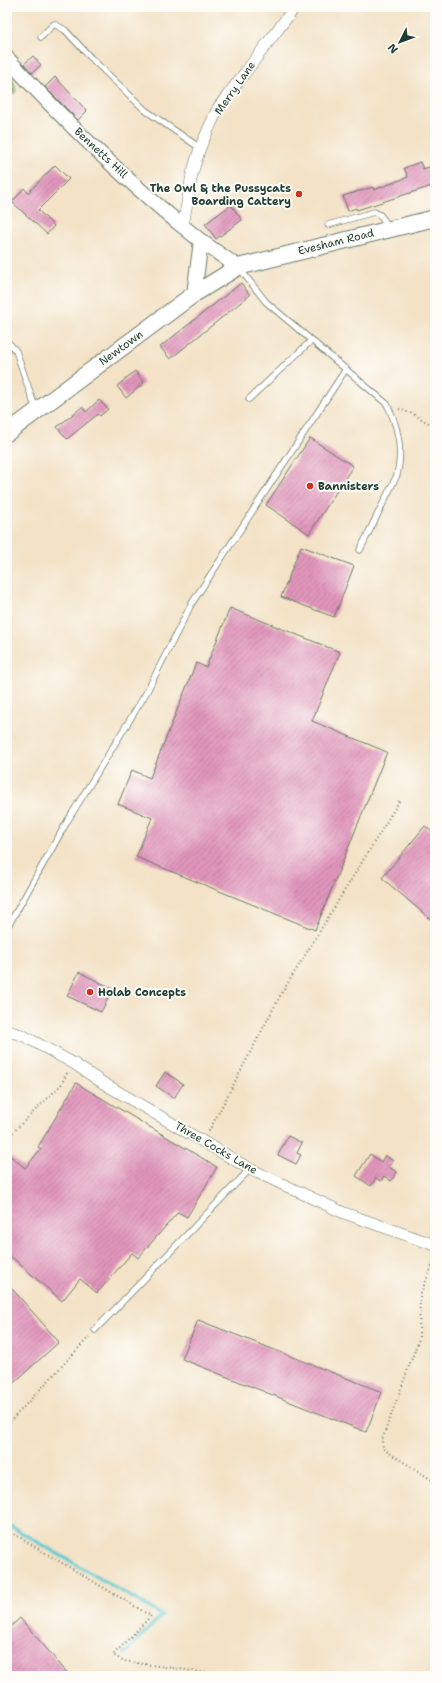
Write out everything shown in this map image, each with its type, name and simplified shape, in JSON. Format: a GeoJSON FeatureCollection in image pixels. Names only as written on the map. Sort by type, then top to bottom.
{"type":"FeatureCollection","features":[{"type":"Feature","properties":{"kind":"main road","name":"Evesham Road"},"geometry":{"type":"LineString","coordinates":[[238,267],[435,218]]}},
{"type":"Feature","properties":{"kind":"main road","name":"Newtown"},"geometry":{"type":"LineString","coordinates":[[7,433],[194,294],[238,267]]}},
{"type":"Feature","properties":{"kind":"street","name":"Merry Lane"},"geometry":{"type":"LineString","coordinates":[[183,226],[192,174],[200,148],[218,108],[295,7]]}},
{"type":"Feature","properties":{"kind":"street","name":"Bennetts Hill"},"geometry":{"type":"LineString","coordinates":[[7,58],[83,137],[137,188],[201,241],[238,267]]}},
{"type":"Feature","properties":{"kind":"street"},"geometry":{"type":"LineString","coordinates":[[194,294],[201,241]]}},
{"type":"Feature","properties":{"kind":"street","name":"Three Cocks Lane"},"geometry":{"type":"LineString","coordinates":[[7,1031],[22,1035],[73,1063],[103,1083],[250,1169],[344,1213],[435,1245]]}},
{"type":"Feature","properties":{"kind":"lane"},"geometry":{"type":"LineString","coordinates":[[41,37],[54,24],[65,30],[91,58],[145,110],[200,148]]}},
{"type":"Feature","properties":{"kind":"lane"},"geometry":{"type":"LineString","coordinates":[[328,224],[374,212],[380,215],[390,228]]}},
{"type":"Feature","properties":{"kind":"lane"},"geometry":{"type":"LineString","coordinates":[[238,267],[266,302],[387,404],[397,429],[400,462],[397,475],[360,550]]}},
{"type":"Feature","properties":{"kind":"lane"},"geometry":{"type":"LineString","coordinates":[[249,399],[312,340]]}},
{"type":"Feature","properties":{"kind":"lane"},"geometry":{"type":"LineString","coordinates":[[7,341],[16,352],[36,410]]}},
{"type":"Feature","properties":{"kind":"lane"},"geometry":{"type":"LineString","coordinates":[[7,928],[68,820],[146,695],[192,603],[346,369]]}},
{"type":"Feature","properties":{"kind":"lane"},"geometry":{"type":"LineString","coordinates":[[95,1330],[250,1169]]}},
{"type":"Feature","properties":{"kind":"path"},"geometry":{"type":"LineString","coordinates":[[387,404],[413,414],[435,427]]}},
{"type":"Feature","properties":{"kind":"path"},"geometry":{"type":"LineString","coordinates":[[203,1142],[280,996],[400,800]]}},
{"type":"Feature","properties":{"kind":"path"},"geometry":{"type":"LineString","coordinates":[[7,1138],[61,1085],[73,1063]]}},
{"type":"Feature","properties":{"kind":"path"},"geometry":{"type":"LineString","coordinates":[[435,1259],[420,1295],[420,1339],[382,1440],[383,1449],[435,1482]]}},
{"type":"Feature","properties":{"kind":"path"},"geometry":{"type":"LineString","coordinates":[[7,1425],[95,1330]]}},
{"type":"Feature","properties":{"kind":"path"},"geometry":{"type":"LineString","coordinates":[[7,1530],[151,1616],[113,1655],[124,1661],[227,1676]]}},
{"type":"Feature","properties":{"kind":"green space"},"geometry":{"type":"Polygon","coordinates":[[[7,70],[13,78],[16,92],[8,97],[7,70]]]}},
{"type":"Feature","properties":{"kind":"building"},"geometry":{"type":"Polygon","coordinates":[[[33,56],[41,65],[32,73],[24,64],[33,56]]]}},
{"type":"Feature","properties":{"kind":"building"},"geometry":{"type":"Polygon","coordinates":[[[55,77],[87,111],[78,120],[45,87],[55,77]]]}},
{"type":"Feature","properties":{"kind":"building"},"geometry":{"type":"Polygon","coordinates":[[[420,162],[423,169],[435,165],[435,185],[357,210],[356,208],[348,211],[343,196],[373,187],[374,190],[408,177],[404,168],[420,162]]]}},
{"type":"Feature","properties":{"kind":"building"},"geometry":{"type":"Polygon","coordinates":[[[55,165],[69,179],[38,210],[54,226],[47,234],[12,202],[24,188],[28,193],[55,165]]]}},
{"type":"Feature","properties":{"kind":"building"},"geometry":{"type":"Polygon","coordinates":[[[231,205],[242,220],[216,239],[205,224],[231,205]]]}},
{"type":"Feature","properties":{"kind":"building"},"geometry":{"type":"Polygon","coordinates":[[[241,283],[250,295],[170,359],[160,347],[241,283]]]}},
{"type":"Feature","properties":{"kind":"building"},"geometry":{"type":"Polygon","coordinates":[[[135,371],[144,383],[126,398],[117,386],[135,371]]]}},
{"type":"Feature","properties":{"kind":"building"},"geometry":{"type":"Polygon","coordinates":[[[99,400],[108,409],[100,416],[98,414],[67,439],[57,427],[82,407],[86,412],[99,400]]]}},
{"type":"Feature","properties":{"kind":"building","name":"Bannisters"},"geometry":{"type":"Polygon","coordinates":[[[310,438],[353,466],[309,534],[266,505],[310,438]]]}},
{"type":"Feature","properties":{"kind":"building"},"geometry":{"type":"Polygon","coordinates":[[[301,546],[354,566],[334,617],[281,597],[301,546]]]}},
{"type":"Feature","properties":{"kind":"building"},"geometry":{"type":"Polygon","coordinates":[[[230,608],[340,652],[312,721],[387,752],[315,930],[136,857],[152,818],[118,804],[132,770],[150,778],[196,663],[206,667],[230,608]]]}},
{"type":"Feature","properties":{"kind":"building"},"geometry":{"type":"Polygon","coordinates":[[[425,826],[435,834],[435,923],[382,878],[425,826]]]}},
{"type":"Feature","properties":{"kind":"building","name":"Holab Concepts"},"geometry":{"type":"Polygon","coordinates":[[[79,972],[113,989],[101,1012],[67,996],[79,972]]]}},
{"type":"Feature","properties":{"kind":"building"},"geometry":{"type":"Polygon","coordinates":[[[165,1072],[183,1084],[174,1098],[156,1086],[165,1072]]]}},
{"type":"Feature","properties":{"kind":"building"},"geometry":{"type":"Polygon","coordinates":[[[76,1083],[217,1167],[187,1217],[178,1212],[138,1258],[132,1253],[97,1293],[80,1279],[62,1301],[7,1253],[7,1153],[25,1168],[41,1149],[38,1147],[76,1083]]]}},
{"type":"Feature","properties":{"kind":"building"},"geometry":{"type":"Polygon","coordinates":[[[288,1136],[302,1143],[297,1153],[301,1155],[296,1164],[278,1155],[288,1136]]]}},
{"type":"Feature","properties":{"kind":"building"},"geometry":{"type":"Polygon","coordinates":[[[370,1154],[381,1162],[385,1155],[393,1161],[389,1167],[397,1172],[391,1181],[384,1176],[381,1181],[376,1178],[371,1186],[356,1176],[370,1154]]]}},
{"type":"Feature","properties":{"kind":"building"},"geometry":{"type":"Polygon","coordinates":[[[7,1283],[59,1342],[7,1389],[7,1283]]]}},
{"type":"Feature","properties":{"kind":"building"},"geometry":{"type":"Polygon","coordinates":[[[198,1320],[382,1392],[366,1432],[182,1359],[198,1320]]]}},
{"type":"Feature","properties":{"kind":"building"},"geometry":{"type":"Polygon","coordinates":[[[20,1618],[70,1676],[7,1676],[7,1630],[20,1618]]]}},
{"type":"Feature","properties":{"kind":"waterway"},"geometry":{"type":"LineString","coordinates":[[7,1524],[162,1615],[124,1654]]}},
{"type":"Feature","properties":{"kind":"place","name":"The Owl & the Pussycats Boarding Cattery"},"geometry":{"type":"Point","coordinates":[299,194]}},
{"type":"Feature","properties":{"kind":"place","name":"Bannisters"},"geometry":{"type":"Point","coordinates":[310,486]}},
{"type":"Feature","properties":{"kind":"place","name":"Holab Concepts"},"geometry":{"type":"Point","coordinates":[90,992]}}]}
